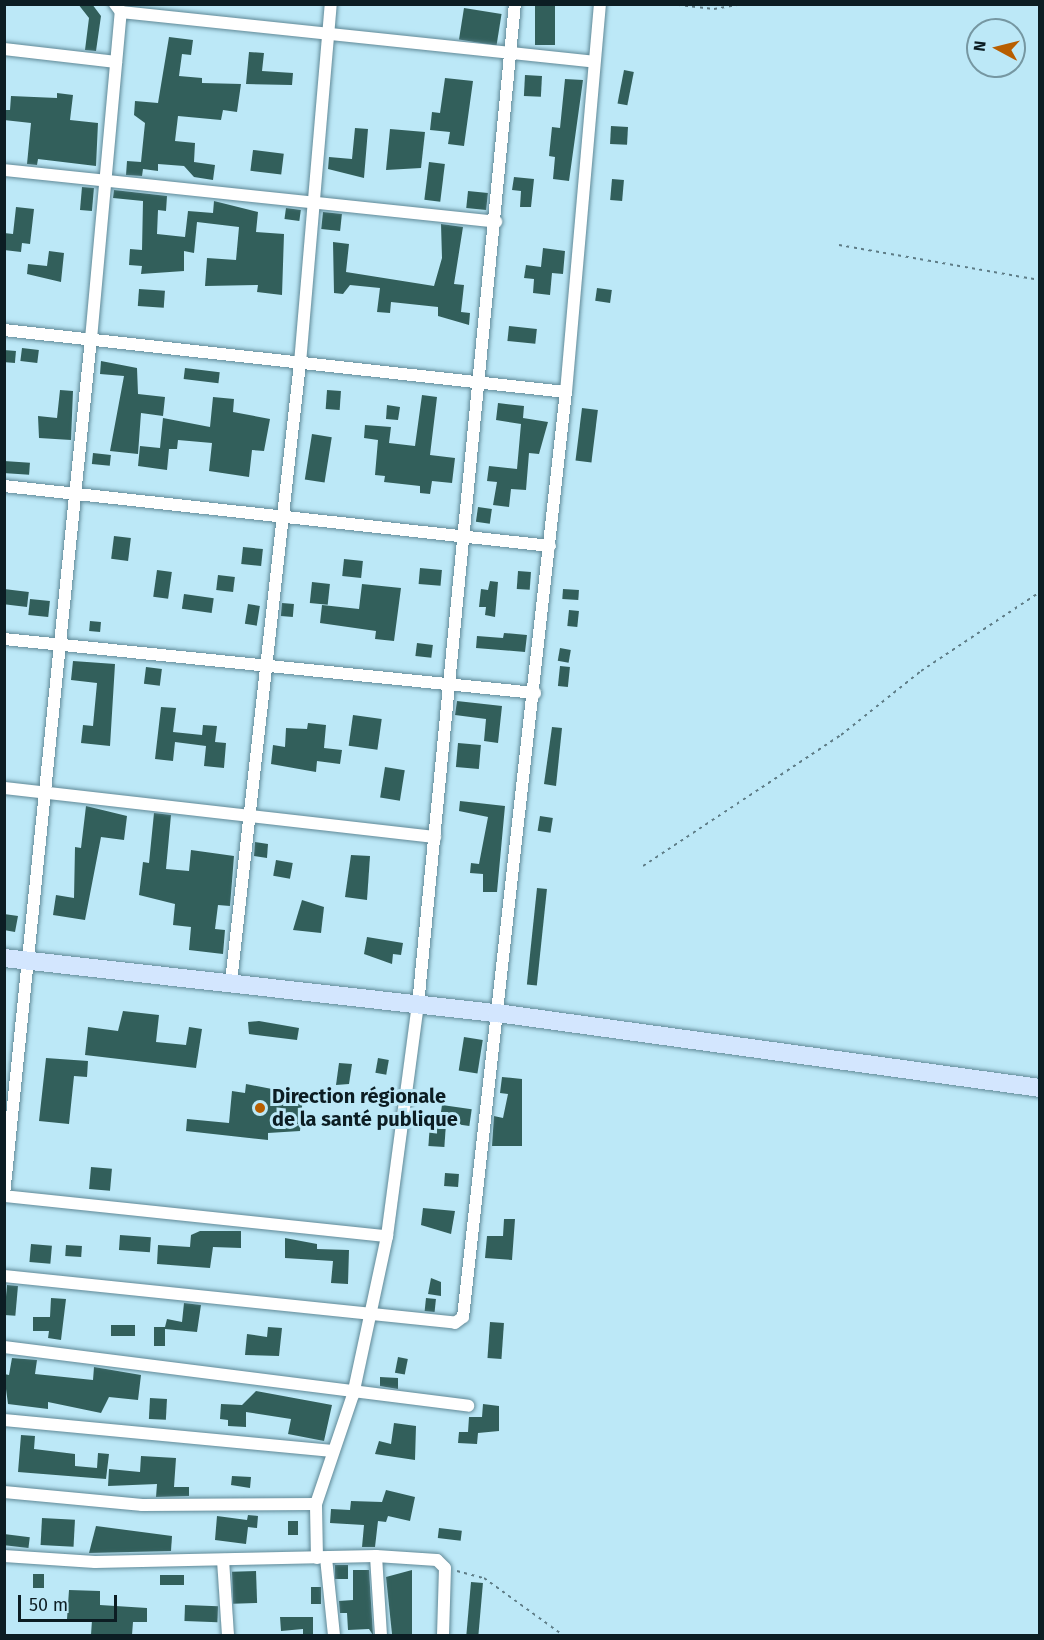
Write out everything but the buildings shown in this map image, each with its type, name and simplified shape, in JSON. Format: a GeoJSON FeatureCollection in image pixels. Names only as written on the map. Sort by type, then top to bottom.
{"type":"FeatureCollection","features":[{"type":"Feature","properties":{"kind":"street"},"geometry":{"type":"LineString","coordinates":[[231,982],[246,815],[284,517],[300,363],[331,4]]}},
{"type":"Feature","properties":{"kind":"street"},"geometry":{"type":"LineString","coordinates":[[334,1635],[321,1558],[316,1504],[352,1395],[387,1236],[418,1005],[478,383],[496,222],[509,54],[516,4]]}},
{"type":"Feature","properties":{"kind":"street"},"geometry":{"type":"LineString","coordinates":[[4,1276],[455,1323],[463,1317],[535,693],[566,392],[593,62],[600,4]]}},
{"type":"Feature","properties":{"kind":"street"},"geometry":{"type":"LineString","coordinates":[[387,1236],[4,1196],[30,961],[91,339],[116,62],[118,8],[327,36],[593,62]]}},
{"type":"Feature","properties":{"kind":"street"},"geometry":{"type":"LineString","coordinates":[[4,49],[116,62]]}},
{"type":"Feature","properties":{"kind":"street"},"geometry":{"type":"LineString","coordinates":[[4,170],[496,222]]}},
{"type":"Feature","properties":{"kind":"street"},"geometry":{"type":"LineString","coordinates":[[4,330],[566,392]]}},
{"type":"Feature","properties":{"kind":"street"},"geometry":{"type":"LineString","coordinates":[[4,486],[550,546]]}},
{"type":"Feature","properties":{"kind":"street"},"geometry":{"type":"LineString","coordinates":[[4,639],[265,669],[535,693]]}},
{"type":"Feature","properties":{"kind":"street"},"geometry":{"type":"LineString","coordinates":[[4,788],[435,837]]}},
{"type":"Feature","properties":{"kind":"street"},"geometry":{"type":"LineString","coordinates":[[4,958],[497,1013],[1040,1088]]}},
{"type":"Feature","properties":{"kind":"street"},"geometry":{"type":"LineString","coordinates":[[4,1347],[190,1366],[352,1395],[468,1406]]}},
{"type":"Feature","properties":{"kind":"street"},"geometry":{"type":"LineString","coordinates":[[4,1420],[333,1451]]}},
{"type":"Feature","properties":{"kind":"street"},"geometry":{"type":"LineString","coordinates":[[4,1492],[142,1504],[316,1504]]}},
{"type":"Feature","properties":{"kind":"street"},"geometry":{"type":"LineString","coordinates":[[4,1556],[223,1560],[376,1556],[437,1560],[445,1568],[443,1635]]}},
{"type":"Feature","properties":{"kind":"street"},"geometry":{"type":"LineString","coordinates":[[376,1556],[381,1635]]}},
{"type":"Feature","properties":{"kind":"street"},"geometry":{"type":"LineString","coordinates":[[223,1560],[228,1635]]}},
{"type":"Feature","properties":{"kind":"path"},"geometry":{"type":"LineString","coordinates":[[670,4],[714,9],[743,4]]}},
{"type":"Feature","properties":{"kind":"path"},"geometry":{"type":"LineString","coordinates":[[839,245],[1040,280]]}},
{"type":"Feature","properties":{"kind":"path"},"geometry":{"type":"LineString","coordinates":[[643,866],[841,735],[931,664],[1040,592]]}},
{"type":"Feature","properties":{"kind":"path"},"geometry":{"type":"LineString","coordinates":[[445,1568],[484,1578],[564,1635]]}},
{"type":"Feature","properties":{"kind":"place","name":"Direction régionale de la santé publique"},"geometry":{"type":"Point","coordinates":[260,1108]}}]}
